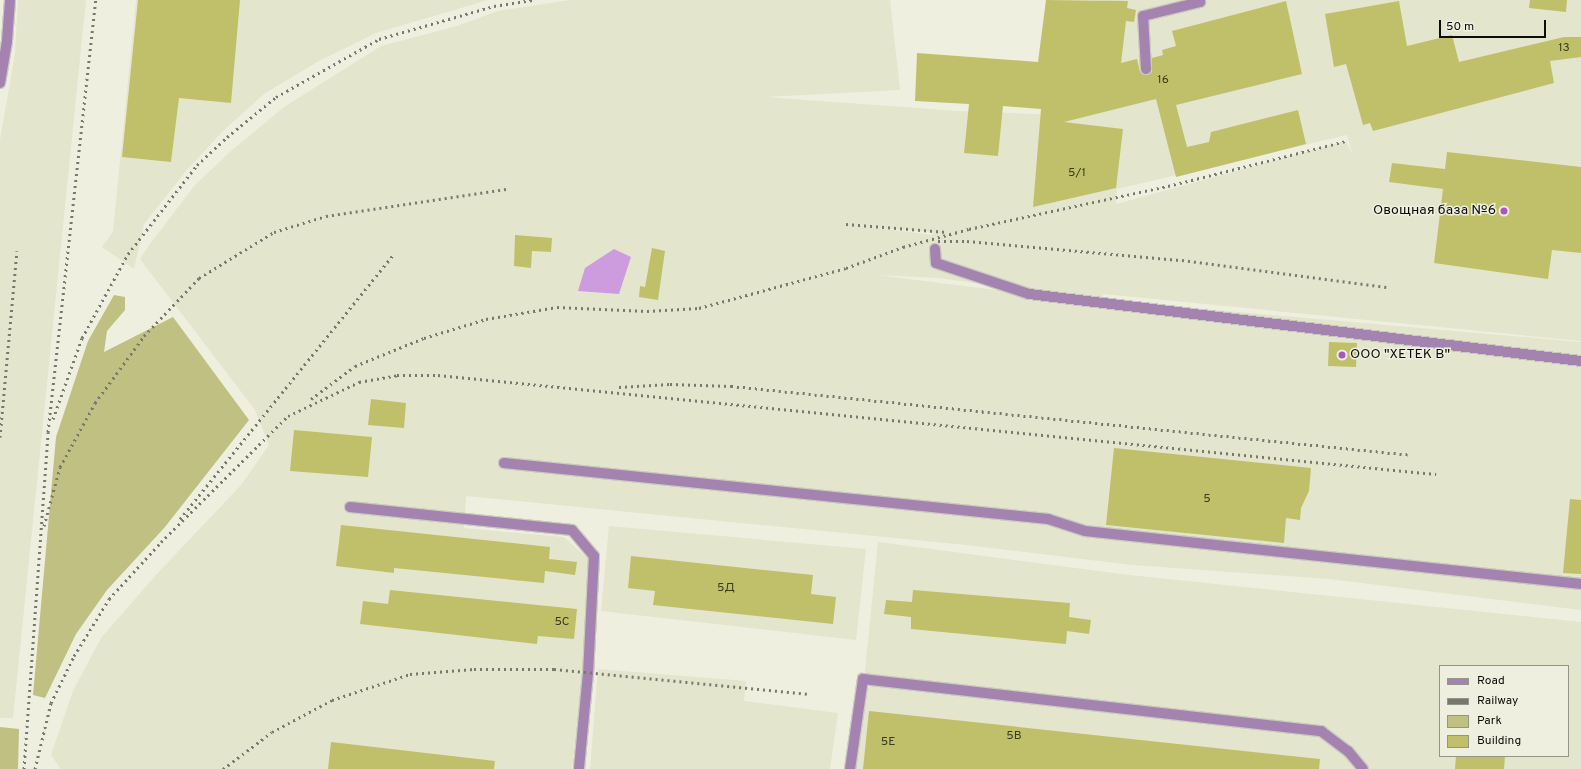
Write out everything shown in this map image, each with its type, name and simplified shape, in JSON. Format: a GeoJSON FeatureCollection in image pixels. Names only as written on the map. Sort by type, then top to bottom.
{"type":"FeatureCollection","features":[{"type":"Feature","properties":{"kind":"lane"},"geometry":{"type":"LineString","coordinates":[[0,83],[10,0]]}},
{"type":"Feature","properties":{"kind":"lane"},"geometry":{"type":"LineString","coordinates":[[1146,69],[1143,16],[1200,2],[1200,0]]}},
{"type":"Feature","properties":{"kind":"lane"},"geometry":{"type":"LineString","coordinates":[[935,249],[936,263],[1029,294],[1581,361]]}},
{"type":"Feature","properties":{"kind":"lane"},"geometry":{"type":"LineString","coordinates":[[504,463],[1048,519],[1085,531],[1581,584]]}},
{"type":"Feature","properties":{"kind":"lane"},"geometry":{"type":"LineString","coordinates":[[350,507],[572,530],[594,556],[588,673],[579,769]]}},
{"type":"Feature","properties":{"kind":"lane"},"geometry":{"type":"LineString","coordinates":[[850,769],[863,679],[1321,731],[1348,750],[1363,769]]}},
{"type":"Feature","properties":{"kind":"shaded area"},"geometry":{"type":"Polygon","coordinates":[[[18,0],[86,0],[13,718],[0,718],[0,140],[15,53],[18,0]]]}},
{"type":"Feature","properties":{"kind":"shaded area"},"geometry":{"type":"Polygon","coordinates":[[[136,0],[488,0],[376,33],[319,61],[264,94],[223,131],[186,171],[144,224],[134,269],[102,247],[113,232],[136,0]]]}},
{"type":"Feature","properties":{"kind":"shaded area"},"geometry":{"type":"Polygon","coordinates":[[[570,0],[890,0],[900,90],[765,97],[958,111],[1088,116],[1101,0],[1581,0],[1581,341],[1103,294],[1102,300],[1581,342],[1581,610],[1329,579],[1132,565],[966,545],[466,496],[464,528],[564,537],[589,560],[581,686],[572,769],[61,769],[51,755],[73,691],[101,638],[155,576],[241,485],[269,445],[255,410],[140,259],[195,185],[231,151],[284,107],[381,46],[457,26],[498,11],[570,0]],[[1347,135],[1117,189],[1116,204],[1346,141],[1353,156],[1347,135]],[[839,223],[932,235],[933,232],[839,223]],[[877,275],[1029,294],[1089,299],[939,278],[877,275]]]}},
{"type":"Feature","properties":{"kind":"shaded area"},"geometry":{"type":"Polygon","coordinates":[[[614,249],[631,257],[619,294],[578,291],[585,268],[614,249]]]}},
{"type":"Feature","properties":{"kind":"shaded area"},"geometry":{"type":"Polygon","coordinates":[[[609,526],[866,549],[856,640],[601,611],[609,526]]]}},
{"type":"Feature","properties":{"kind":"shaded area"},"geometry":{"type":"Polygon","coordinates":[[[878,542],[1129,575],[1581,622],[1581,769],[855,769],[878,542]]]}},
{"type":"Feature","properties":{"kind":"shaded area"},"geometry":{"type":"Polygon","coordinates":[[[598,669],[746,681],[744,701],[838,713],[830,769],[590,769],[598,669]]]}},
{"type":"Feature","properties":{"kind":"green space"},"geometry":{"type":"Polygon","coordinates":[[[114,295],[125,297],[125,310],[107,331],[104,352],[173,317],[249,420],[165,527],[107,590],[76,634],[45,698],[33,695],[56,437],[88,341],[114,295]]]}},
{"type":"Feature","properties":{"kind":"green space"},"geometry":{"type":"Polygon","coordinates":[[[0,727],[19,729],[18,769],[0,769],[0,727]]]}},
{"type":"Feature","properties":{"kind":"building"},"geometry":{"type":"Polygon","coordinates":[[[138,0],[240,0],[231,103],[179,98],[171,162],[122,157],[138,0]]]}},
{"type":"Feature","properties":{"kind":"building"},"geometry":{"type":"Polygon","coordinates":[[[1046,0],[1128,1],[1127,8],[1136,10],[1134,22],[1126,21],[1121,63],[1137,59],[1140,72],[1146,75],[1152,72],[1152,58],[1163,55],[1162,50],[1176,46],[1172,31],[1286,1],[1302,74],[1176,105],[1187,147],[1209,142],[1211,132],[1298,110],[1306,144],[1176,177],[1156,99],[1064,122],[1123,129],[1116,188],[1033,207],[1041,109],[1003,106],[998,156],[964,153],[969,104],[915,101],[917,53],[1038,62],[1046,0]]]}},
{"type":"Feature","properties":{"kind":"building"},"geometry":{"type":"Polygon","coordinates":[[[1530,0],[1567,0],[1566,12],[1529,8],[1530,0]]]}},
{"type":"Feature","properties":{"kind":"building"},"geometry":{"type":"Polygon","coordinates":[[[1399,1],[1407,46],[1452,35],[1459,62],[1564,37],[1581,37],[1581,57],[1550,61],[1554,83],[1373,131],[1370,123],[1363,125],[1346,64],[1334,67],[1325,14],[1399,1]]]}},
{"type":"Feature","properties":{"kind":"building","name":"Овощная база №6"},"geometry":{"type":"Polygon","coordinates":[[[1447,152],[1581,167],[1581,253],[1552,250],[1548,279],[1434,263],[1443,189],[1389,182],[1392,163],[1445,169],[1447,152]]]}},
{"type":"Feature","properties":{"kind":"building"},"geometry":{"type":"Polygon","coordinates":[[[515,235],[552,238],[551,252],[532,251],[531,268],[514,266],[515,235]]]}},
{"type":"Feature","properties":{"kind":"building"},"geometry":{"type":"Polygon","coordinates":[[[652,248],[665,251],[658,300],[639,297],[640,286],[645,287],[652,248]]]}},
{"type":"Feature","properties":{"kind":"building","name":"ООО \"ХЕТЕК В\""},"geometry":{"type":"Polygon","coordinates":[[[1329,342],[1357,343],[1356,367],[1328,366],[1329,342]]]}},
{"type":"Feature","properties":{"kind":"building"},"geometry":{"type":"Polygon","coordinates":[[[371,399],[406,403],[404,428],[368,425],[371,399]]]}},
{"type":"Feature","properties":{"kind":"building"},"geometry":{"type":"Polygon","coordinates":[[[294,430],[372,437],[368,477],[290,471],[294,430]]]}},
{"type":"Feature","properties":{"kind":"building"},"geometry":{"type":"Polygon","coordinates":[[[1114,448],[1311,468],[1309,491],[1301,508],[1300,520],[1286,518],[1284,543],[1106,525],[1114,448]]]}},
{"type":"Feature","properties":{"kind":"building"},"geometry":{"type":"Polygon","coordinates":[[[1570,499],[1581,500],[1581,574],[1563,573],[1570,499]]]}},
{"type":"Feature","properties":{"kind":"building"},"geometry":{"type":"Polygon","coordinates":[[[341,525],[550,547],[549,559],[577,562],[575,575],[545,571],[544,583],[394,568],[394,573],[336,566],[341,525]]]}},
{"type":"Feature","properties":{"kind":"building"},"geometry":{"type":"Polygon","coordinates":[[[631,556],[813,575],[811,594],[836,597],[833,624],[653,605],[655,591],[628,588],[631,556]]]}},
{"type":"Feature","properties":{"kind":"building"},"geometry":{"type":"Polygon","coordinates":[[[390,590],[577,609],[574,639],[538,636],[537,644],[360,624],[363,601],[388,604],[390,590]]]}},
{"type":"Feature","properties":{"kind":"building"},"geometry":{"type":"Polygon","coordinates":[[[913,590],[1070,603],[1069,617],[1091,620],[1089,634],[1067,631],[1066,644],[911,629],[911,617],[884,614],[886,600],[912,602],[913,590]]]}},
{"type":"Feature","properties":{"kind":"building"},"geometry":{"type":"Polygon","coordinates":[[[869,711],[1320,759],[1319,769],[863,769],[869,711]]]}},
{"type":"Feature","properties":{"kind":"building"},"geometry":{"type":"Polygon","coordinates":[[[331,742],[495,761],[494,769],[328,769],[331,742]]]}},
{"type":"Feature","properties":{"kind":"building"},"geometry":{"type":"Polygon","coordinates":[[[1456,757],[1505,757],[1504,769],[1455,769],[1456,757]]]}},
{"type":"Feature","properties":{"kind":"railway"},"geometry":{"type":"LineString","coordinates":[[24,769],[48,432],[96,0]]}},
{"type":"Feature","properties":{"kind":"railway"},"geometry":{"type":"LineString","coordinates":[[53,419],[82,338],[128,254],[197,165],[227,137],[276,97],[379,39],[494,6],[533,0]]}},
{"type":"Feature","properties":{"kind":"railway"},"geometry":{"type":"LineString","coordinates":[[311,399],[355,366],[424,338],[486,319],[557,307],[647,311],[699,308],[846,268],[903,247],[969,229],[1168,186],[1346,141]]}},
{"type":"Feature","properties":{"kind":"railway"},"geometry":{"type":"LineString","coordinates":[[44,526],[60,467],[95,403],[144,336],[199,278],[274,232],[326,216],[506,189]]}},
{"type":"Feature","properties":{"kind":"railway"},"geometry":{"type":"LineString","coordinates":[[846,224],[947,232]]}},
{"type":"Feature","properties":{"kind":"railway"},"geometry":{"type":"LineString","coordinates":[[938,241],[967,241],[1182,260],[1386,287]]}},
{"type":"Feature","properties":{"kind":"railway"},"geometry":{"type":"LineString","coordinates":[[0,437],[17,251]]}},
{"type":"Feature","properties":{"kind":"railway"},"geometry":{"type":"LineString","coordinates":[[180,519],[392,256]]}},
{"type":"Feature","properties":{"kind":"railway"},"geometry":{"type":"LineString","coordinates":[[35,769],[51,703],[74,656],[109,599],[161,542],[288,416],[359,382],[397,375],[438,375],[1436,474]]}},
{"type":"Feature","properties":{"kind":"railway"},"geometry":{"type":"LineString","coordinates":[[619,387],[670,384],[731,386],[1411,455]]}},
{"type":"Feature","properties":{"kind":"railway"},"geometry":{"type":"LineString","coordinates":[[223,769],[272,732],[332,700],[410,674],[474,669],[554,669],[807,694]]}},
{"type":"Feature","properties":{"kind":"place","name":"Овощная база №6"},"geometry":{"type":"Point","coordinates":[1504,211]}},
{"type":"Feature","properties":{"kind":"place","name":"ООО \"ХЕТЕК В\""},"geometry":{"type":"Point","coordinates":[1342,355]}}]}
